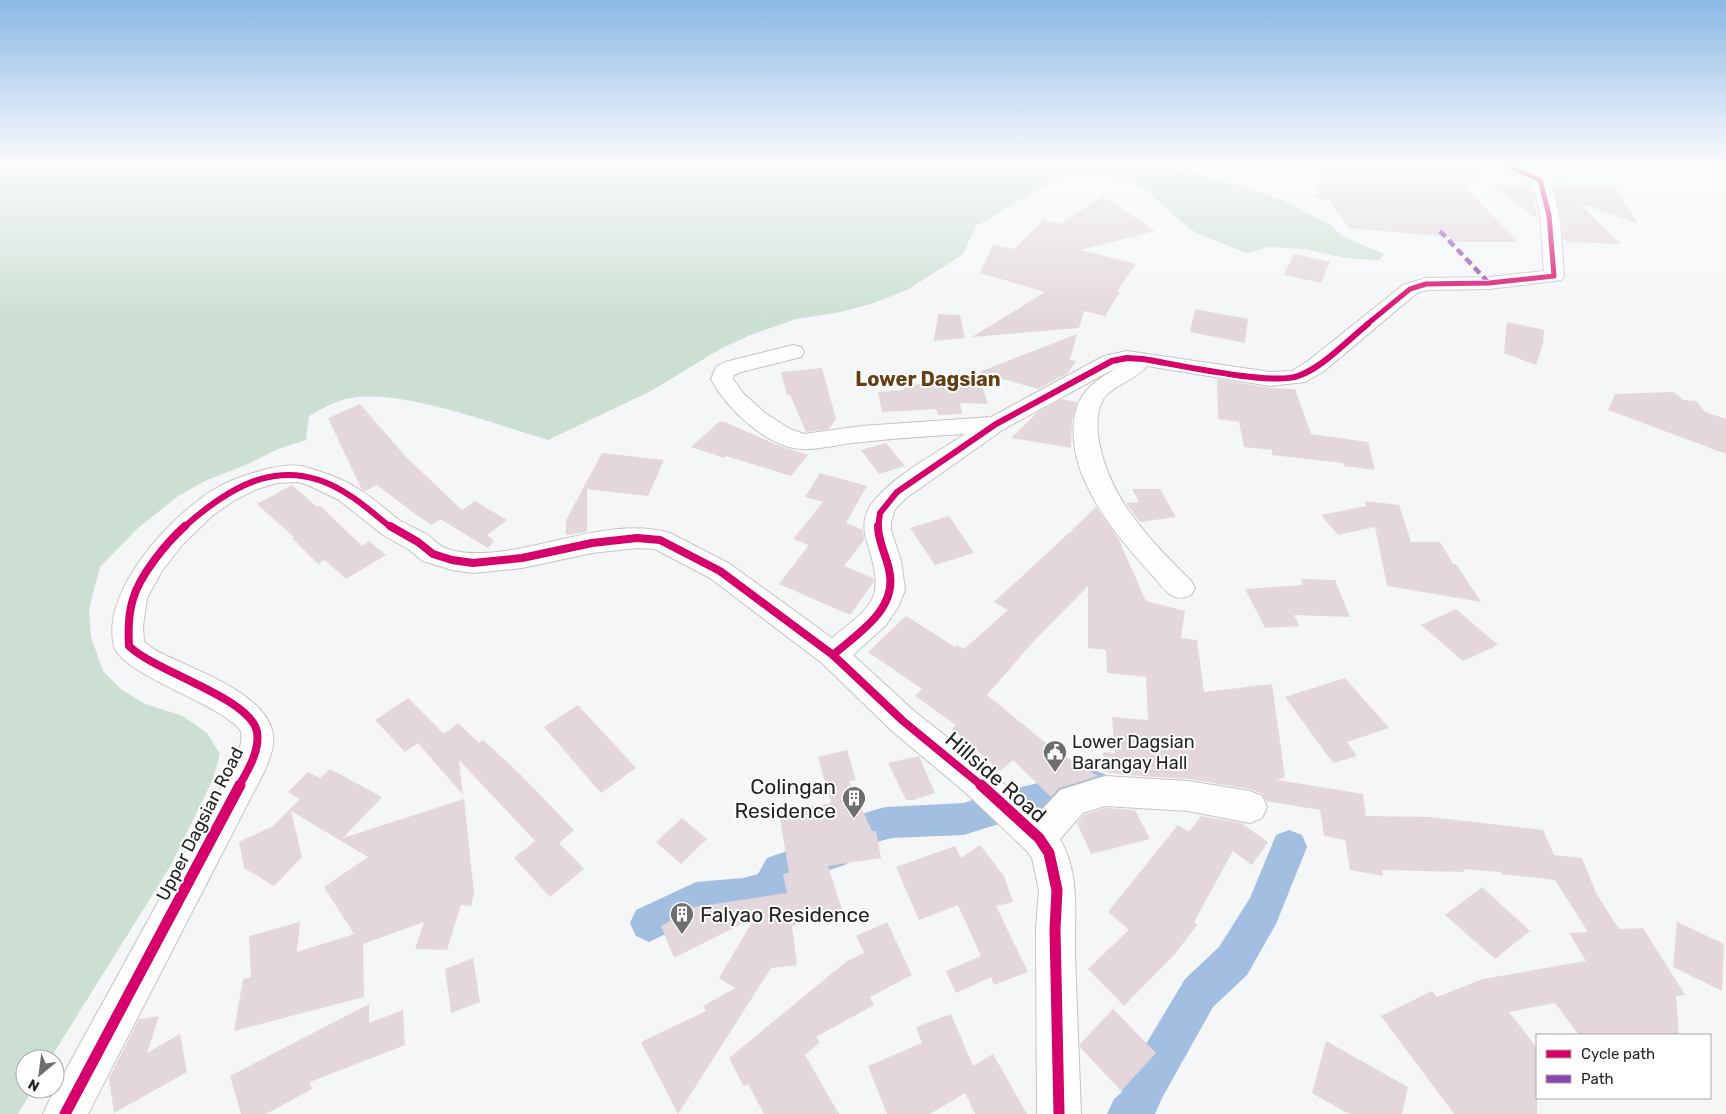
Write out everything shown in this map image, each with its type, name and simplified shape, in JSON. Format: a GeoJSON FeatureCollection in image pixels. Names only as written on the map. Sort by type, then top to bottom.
{"type":"FeatureCollection","features":[{"type":"Feature","properties":{"kind":"street"},"geometry":{"type":"LineString","coordinates":[[833,655],[867,626],[885,605],[892,589],[888,558],[876,524],[878,514],[886,502],[897,492],[996,424],[1112,361],[1127,358],[1270,379],[1297,377],[1316,366],[1410,289],[1426,284],[1489,283],[1554,276],[1549,217]]}},
{"type":"Feature","properties":{"kind":"street"},"geometry":{"type":"LineString","coordinates":[[793,352],[733,367],[724,372],[722,379],[726,389],[761,422],[781,436],[795,442],[944,426],[996,424]]}},
{"type":"Feature","properties":{"kind":"street"},"geometry":{"type":"LineString","coordinates":[[1143,359],[1094,395],[1086,419],[1086,451],[1107,500],[1130,533],[1181,588]]}},
{"type":"Feature","properties":{"kind":"street","name":"Upper Dagsian Road"},"geometry":{"type":"LineString","coordinates":[[65,1114],[253,760],[257,740],[256,727],[247,714],[231,703],[142,658],[129,646],[128,626],[134,598],[151,565],[172,538],[204,508],[226,494],[248,483],[276,475],[298,474],[318,479],[348,494],[392,528],[418,542],[434,554],[452,560],[473,563],[522,558],[620,539],[660,540],[699,558],[720,571],[833,655]]}},
{"type":"Feature","properties":{"kind":"street","name":"Hillside Road"},"geometry":{"type":"LineString","coordinates":[[833,655],[903,721],[978,782],[1039,838],[1050,854],[1057,890],[1055,929],[1059,1114]]}},
{"type":"Feature","properties":{"kind":"street"},"geometry":{"type":"LineString","coordinates":[[1039,838],[1072,801],[1105,791],[1188,796],[1250,807]]}},
{"type":"Feature","properties":{"kind":"green space"},"geometry":{"type":"Polygon","coordinates":[[[0,217],[992,217],[976,226],[963,254],[909,289],[874,303],[841,312],[796,319],[748,336],[720,349],[651,391],[548,440],[423,403],[372,397],[345,399],[309,416],[306,440],[278,449],[248,464],[205,481],[178,496],[137,529],[100,567],[89,609],[91,637],[103,671],[122,690],[145,704],[183,716],[207,733],[220,754],[213,779],[171,865],[56,1049],[15,1049],[15,1099],[27,1099],[18,1114],[0,1114],[0,217]]]}},
{"type":"Feature","properties":{"kind":"green space"},"geometry":{"type":"Polygon","coordinates":[[[1176,217],[1315,217],[1331,225],[1344,237],[1384,254],[1379,260],[1345,258],[1305,249],[1268,247],[1247,253],[1198,234],[1176,217]]]}},
{"type":"Feature","properties":{"kind":"building"},"geometry":{"type":"Polygon","coordinates":[[[1071,217],[1134,217],[1155,231],[1080,250],[1136,264],[1117,291],[1120,292],[1105,316],[1084,311],[1079,328],[972,337],[1045,292],[980,273],[993,245],[1014,249],[1044,219],[1060,224],[1071,217]]]}},
{"type":"Feature","properties":{"kind":"building"},"geometry":{"type":"Polygon","coordinates":[[[1341,217],[1494,217],[1518,242],[1453,242],[1450,237],[1349,228],[1341,217]]]}},
{"type":"Feature","properties":{"kind":"building"},"geometry":{"type":"Polygon","coordinates":[[[1560,217],[1593,217],[1621,244],[1568,242],[1563,239],[1560,217]]]}},
{"type":"Feature","properties":{"kind":"building"},"geometry":{"type":"Polygon","coordinates":[[[1618,217],[1634,217],[1638,224],[1618,217]]]}},
{"type":"Feature","properties":{"kind":"building"},"geometry":{"type":"Polygon","coordinates":[[[1294,254],[1330,262],[1321,283],[1284,275],[1294,254]]]}},
{"type":"Feature","properties":{"kind":"building"},"geometry":{"type":"Polygon","coordinates":[[[1195,309],[1248,319],[1245,343],[1190,332],[1195,309]]]}},
{"type":"Feature","properties":{"kind":"building"},"geometry":{"type":"Polygon","coordinates":[[[938,314],[960,315],[965,338],[934,341],[938,314]]]}},
{"type":"Feature","properties":{"kind":"building"},"geometry":{"type":"Polygon","coordinates":[[[1507,322],[1544,330],[1543,344],[1536,365],[1504,353],[1507,322]]]}},
{"type":"Feature","properties":{"kind":"building"},"geometry":{"type":"Polygon","coordinates":[[[1077,334],[1070,360],[1076,361],[1068,373],[1038,389],[979,372],[1077,334]]]}},
{"type":"Feature","properties":{"kind":"building"},"geometry":{"type":"Polygon","coordinates":[[[822,368],[836,419],[829,429],[806,432],[790,395],[787,395],[781,372],[822,368]]]}},
{"type":"Feature","properties":{"kind":"building"},"geometry":{"type":"Polygon","coordinates":[[[978,373],[988,404],[960,403],[962,414],[938,415],[936,409],[882,412],[878,392],[904,390],[904,385],[953,383],[978,373]]]}},
{"type":"Feature","properties":{"kind":"building"},"geometry":{"type":"Polygon","coordinates":[[[1217,379],[1270,388],[1295,389],[1311,434],[1368,442],[1375,470],[1344,466],[1343,463],[1272,455],[1272,450],[1244,447],[1239,422],[1218,419],[1217,379]]]}},
{"type":"Feature","properties":{"kind":"building"},"geometry":{"type":"Polygon","coordinates":[[[1674,392],[1683,400],[1696,401],[1705,412],[1726,419],[1726,454],[1608,410],[1615,394],[1674,392]]]}},
{"type":"Feature","properties":{"kind":"building"},"geometry":{"type":"Polygon","coordinates":[[[1062,399],[1077,402],[1072,420],[1071,448],[1011,438],[1038,412],[1062,399]]]}},
{"type":"Feature","properties":{"kind":"building"},"geometry":{"type":"Polygon","coordinates":[[[360,404],[406,457],[462,510],[475,501],[507,520],[487,535],[494,541],[488,548],[440,519],[432,525],[377,485],[365,491],[361,488],[328,418],[360,404]]]}},
{"type":"Feature","properties":{"kind":"building"},"geometry":{"type":"Polygon","coordinates":[[[719,422],[725,422],[777,445],[808,455],[791,476],[691,447],[719,422]]]}},
{"type":"Feature","properties":{"kind":"building"},"geometry":{"type":"Polygon","coordinates":[[[886,443],[905,466],[879,474],[861,450],[886,443]]]}},
{"type":"Feature","properties":{"kind":"building"},"geometry":{"type":"Polygon","coordinates":[[[602,453],[664,460],[648,496],[587,489],[587,532],[566,535],[566,520],[602,453]]]}},
{"type":"Feature","properties":{"kind":"building"},"geometry":{"type":"Polygon","coordinates":[[[820,473],[867,486],[846,523],[863,530],[864,540],[844,566],[873,578],[874,582],[850,615],[779,584],[809,545],[793,539],[823,502],[805,497],[820,473]]]}},
{"type":"Feature","properties":{"kind":"building"},"geometry":{"type":"Polygon","coordinates":[[[292,485],[317,507],[319,505],[362,546],[369,541],[386,555],[346,579],[325,560],[318,564],[292,538],[294,537],[257,504],[292,485]]]}},
{"type":"Feature","properties":{"kind":"building"},"geometry":{"type":"Polygon","coordinates":[[[1132,489],[1160,489],[1176,517],[1140,522],[1126,503],[1139,502],[1132,489]]]}},
{"type":"Feature","properties":{"kind":"building"},"geometry":{"type":"Polygon","coordinates":[[[1365,501],[1399,505],[1411,542],[1440,542],[1453,564],[1456,564],[1481,602],[1387,586],[1375,527],[1338,535],[1321,515],[1366,506],[1365,501]]]}},
{"type":"Feature","properties":{"kind":"building"},"geometry":{"type":"Polygon","coordinates":[[[1096,507],[1119,540],[1146,601],[1185,611],[1181,638],[1197,640],[1204,692],[1272,684],[1285,777],[1277,780],[1363,794],[1366,816],[1430,817],[1543,830],[1554,855],[1582,858],[1596,893],[1619,929],[1643,928],[1685,995],[1676,996],[1679,1034],[1578,1034],[1555,1003],[1509,1012],[1536,1047],[1537,1114],[1454,1114],[1381,1016],[1432,991],[1437,997],[1483,979],[1586,961],[1569,933],[1588,932],[1555,880],[1500,874],[1502,872],[1462,869],[1465,872],[1382,870],[1383,876],[1350,870],[1345,840],[1324,836],[1320,810],[1266,801],[1263,794],[1250,789],[1188,779],[1105,772],[1103,752],[1115,753],[1112,717],[1148,720],[1146,677],[1107,673],[1106,650],[1088,648],[1088,586],[1032,643],[987,695],[1053,749],[1098,776],[1059,788],[1051,797],[1013,760],[1000,771],[952,728],[956,725],[915,696],[922,689],[868,652],[906,616],[955,647],[957,645],[964,649],[1008,610],[994,602],[1070,532],[1078,530],[1071,531],[1096,507]]]}},
{"type":"Feature","properties":{"kind":"building"},"geometry":{"type":"Polygon","coordinates":[[[949,516],[974,553],[935,565],[910,528],[949,516]]]}},
{"type":"Feature","properties":{"kind":"building"},"geometry":{"type":"Polygon","coordinates":[[[1301,579],[1335,580],[1350,617],[1294,615],[1299,626],[1265,628],[1245,589],[1303,585],[1301,579]]]}},
{"type":"Feature","properties":{"kind":"building"},"geometry":{"type":"Polygon","coordinates":[[[1456,609],[1498,645],[1463,661],[1421,625],[1456,609]]]}},
{"type":"Feature","properties":{"kind":"building"},"geometry":{"type":"Polygon","coordinates":[[[1345,678],[1389,728],[1347,742],[1357,756],[1333,763],[1285,697],[1345,678]]]}},
{"type":"Feature","properties":{"kind":"building"},"geometry":{"type":"Polygon","coordinates":[[[408,698],[444,734],[458,723],[479,743],[483,740],[519,773],[574,830],[559,843],[584,869],[550,897],[514,858],[535,841],[459,760],[463,795],[418,743],[405,752],[375,720],[408,698]]]}},
{"type":"Feature","properties":{"kind":"building"},"geometry":{"type":"Polygon","coordinates":[[[578,705],[636,768],[601,793],[544,727],[578,705]]]}},
{"type":"Feature","properties":{"kind":"building"},"geometry":{"type":"Polygon","coordinates":[[[847,750],[856,780],[849,781],[872,831],[876,831],[881,858],[828,866],[843,912],[792,926],[797,965],[771,968],[678,1114],[641,1042],[706,1011],[703,1006],[735,988],[719,978],[755,917],[674,958],[661,926],[695,907],[787,893],[783,874],[789,873],[779,812],[831,803],[818,757],[847,750]]]}},
{"type":"Feature","properties":{"kind":"building"},"geometry":{"type":"Polygon","coordinates":[[[919,756],[935,793],[914,800],[906,800],[888,763],[919,756]]]}},
{"type":"Feature","properties":{"kind":"building"},"geometry":{"type":"Polygon","coordinates":[[[330,769],[382,797],[343,838],[464,799],[474,893],[471,906],[461,905],[447,950],[415,949],[424,922],[363,944],[364,997],[234,1031],[243,979],[251,977],[249,936],[300,922],[297,952],[354,934],[324,887],[368,857],[291,811],[302,857],[274,886],[244,868],[239,842],[273,826],[300,799],[288,792],[308,772],[320,778],[330,769]]]}},
{"type":"Feature","properties":{"kind":"building"},"geometry":{"type":"Polygon","coordinates":[[[1105,808],[1135,810],[1150,839],[1091,854],[1077,823],[1084,815],[1105,808]]]}},
{"type":"Feature","properties":{"kind":"building"},"geometry":{"type":"Polygon","coordinates":[[[1201,816],[1241,823],[1268,842],[1252,865],[1233,851],[1194,922],[1197,925],[1174,955],[1124,1006],[1088,969],[1129,930],[1108,912],[1178,825],[1189,832],[1201,816]]]}},
{"type":"Feature","properties":{"kind":"building"},"geometry":{"type":"Polygon","coordinates":[[[682,818],[707,839],[681,864],[656,842],[682,818]]]}},
{"type":"Feature","properties":{"kind":"building"},"geometry":{"type":"Polygon","coordinates":[[[980,845],[1004,876],[1013,902],[996,906],[1028,972],[994,985],[991,977],[956,993],[946,971],[981,956],[958,905],[919,920],[896,867],[955,846],[961,858],[980,845]]]}},
{"type":"Feature","properties":{"kind":"building"},"geometry":{"type":"Polygon","coordinates":[[[1482,887],[1530,931],[1495,959],[1445,915],[1482,887]]]}},
{"type":"Feature","properties":{"kind":"building"},"geometry":{"type":"Polygon","coordinates":[[[887,922],[912,975],[870,997],[874,1005],[816,1037],[820,1042],[805,1055],[839,1114],[764,1114],[748,1084],[744,1087],[729,1058],[847,961],[864,953],[856,936],[887,922]]]}},
{"type":"Feature","properties":{"kind":"building"},"geometry":{"type":"Polygon","coordinates":[[[1677,922],[1724,944],[1722,991],[1673,967],[1677,922]]]}},
{"type":"Feature","properties":{"kind":"building"},"geometry":{"type":"Polygon","coordinates":[[[473,958],[480,1002],[451,1013],[445,969],[473,958]]]}},
{"type":"Feature","properties":{"kind":"building"},"geometry":{"type":"Polygon","coordinates":[[[369,1004],[369,1023],[403,1010],[405,1045],[310,1082],[312,1089],[266,1114],[241,1114],[230,1076],[369,1004]]]}},
{"type":"Feature","properties":{"kind":"building"},"geometry":{"type":"Polygon","coordinates":[[[1113,1009],[1156,1053],[1121,1091],[1080,1047],[1080,1044],[1113,1009]]]}},
{"type":"Feature","properties":{"kind":"building"},"geometry":{"type":"Polygon","coordinates":[[[951,1014],[973,1066],[993,1054],[1027,1114],[975,1114],[965,1093],[930,1114],[887,1114],[868,1066],[922,1043],[916,1027],[951,1014]]]}},
{"type":"Feature","properties":{"kind":"building"},"geometry":{"type":"Polygon","coordinates":[[[159,1016],[147,1053],[180,1034],[187,1072],[114,1113],[109,1078],[139,1019],[159,1016]]]}},
{"type":"Feature","properties":{"kind":"building"},"geometry":{"type":"Polygon","coordinates":[[[1326,1041],[1408,1087],[1402,1114],[1349,1114],[1312,1093],[1326,1041]]]}},
{"type":"Feature","properties":{"kind":"waterway"},"geometry":{"type":"LineString","coordinates":[[649,923],[696,900],[743,896],[770,889],[780,870],[834,852],[840,836],[862,828],[877,824],[912,820],[954,821],[1093,785]]}},
{"type":"Feature","properties":{"kind":"waterway"},"geometry":{"type":"LineString","coordinates":[[1129,1114],[1136,1108],[1146,1084],[1199,993],[1233,961],[1263,911],[1289,847]]}},
{"type":"Feature","properties":{"kind":"marked path"},"geometry":{"type":"LineString","coordinates":[[1440,231],[1489,283]]}},
{"type":"Feature","properties":{"kind":"cycle path"},"geometry":{"type":"LineString","coordinates":[[833,655],[867,626],[888,599],[891,588],[890,575],[877,522],[886,503],[897,492],[996,424],[1112,361],[1127,358],[1270,379],[1297,377],[1316,366],[1410,289],[1426,284],[1489,283],[1554,276],[1549,217]]}},
{"type":"Feature","properties":{"kind":"cycle path"},"geometry":{"type":"LineString","coordinates":[[65,1114],[253,760],[257,743],[255,726],[237,707],[142,658],[129,646],[128,626],[133,598],[151,565],[172,538],[204,509],[226,494],[248,483],[276,475],[298,474],[317,479],[348,494],[392,528],[418,542],[433,554],[452,560],[473,563],[522,558],[592,543],[637,538],[660,540],[720,571],[833,655],[903,721],[978,782],[1039,838],[1049,853],[1057,890],[1055,929],[1059,1114]]}},
{"type":"Feature","properties":{"kind":"place","name":"Lower Dagsian Barangay Hall"},"geometry":{"type":"Point","coordinates":[1055,773]}},
{"type":"Feature","properties":{"kind":"place","name":"Colingan Residence"},"geometry":{"type":"Point","coordinates":[854,819]}},
{"type":"Feature","properties":{"kind":"place","name":"Falyao Residence"},"geometry":{"type":"Point","coordinates":[682,935]}},
{"type":"Feature","properties":{"kind":"district","name":"Lower Dagsian"},"geometry":{"type":"Point","coordinates":[928,379]}}]}
